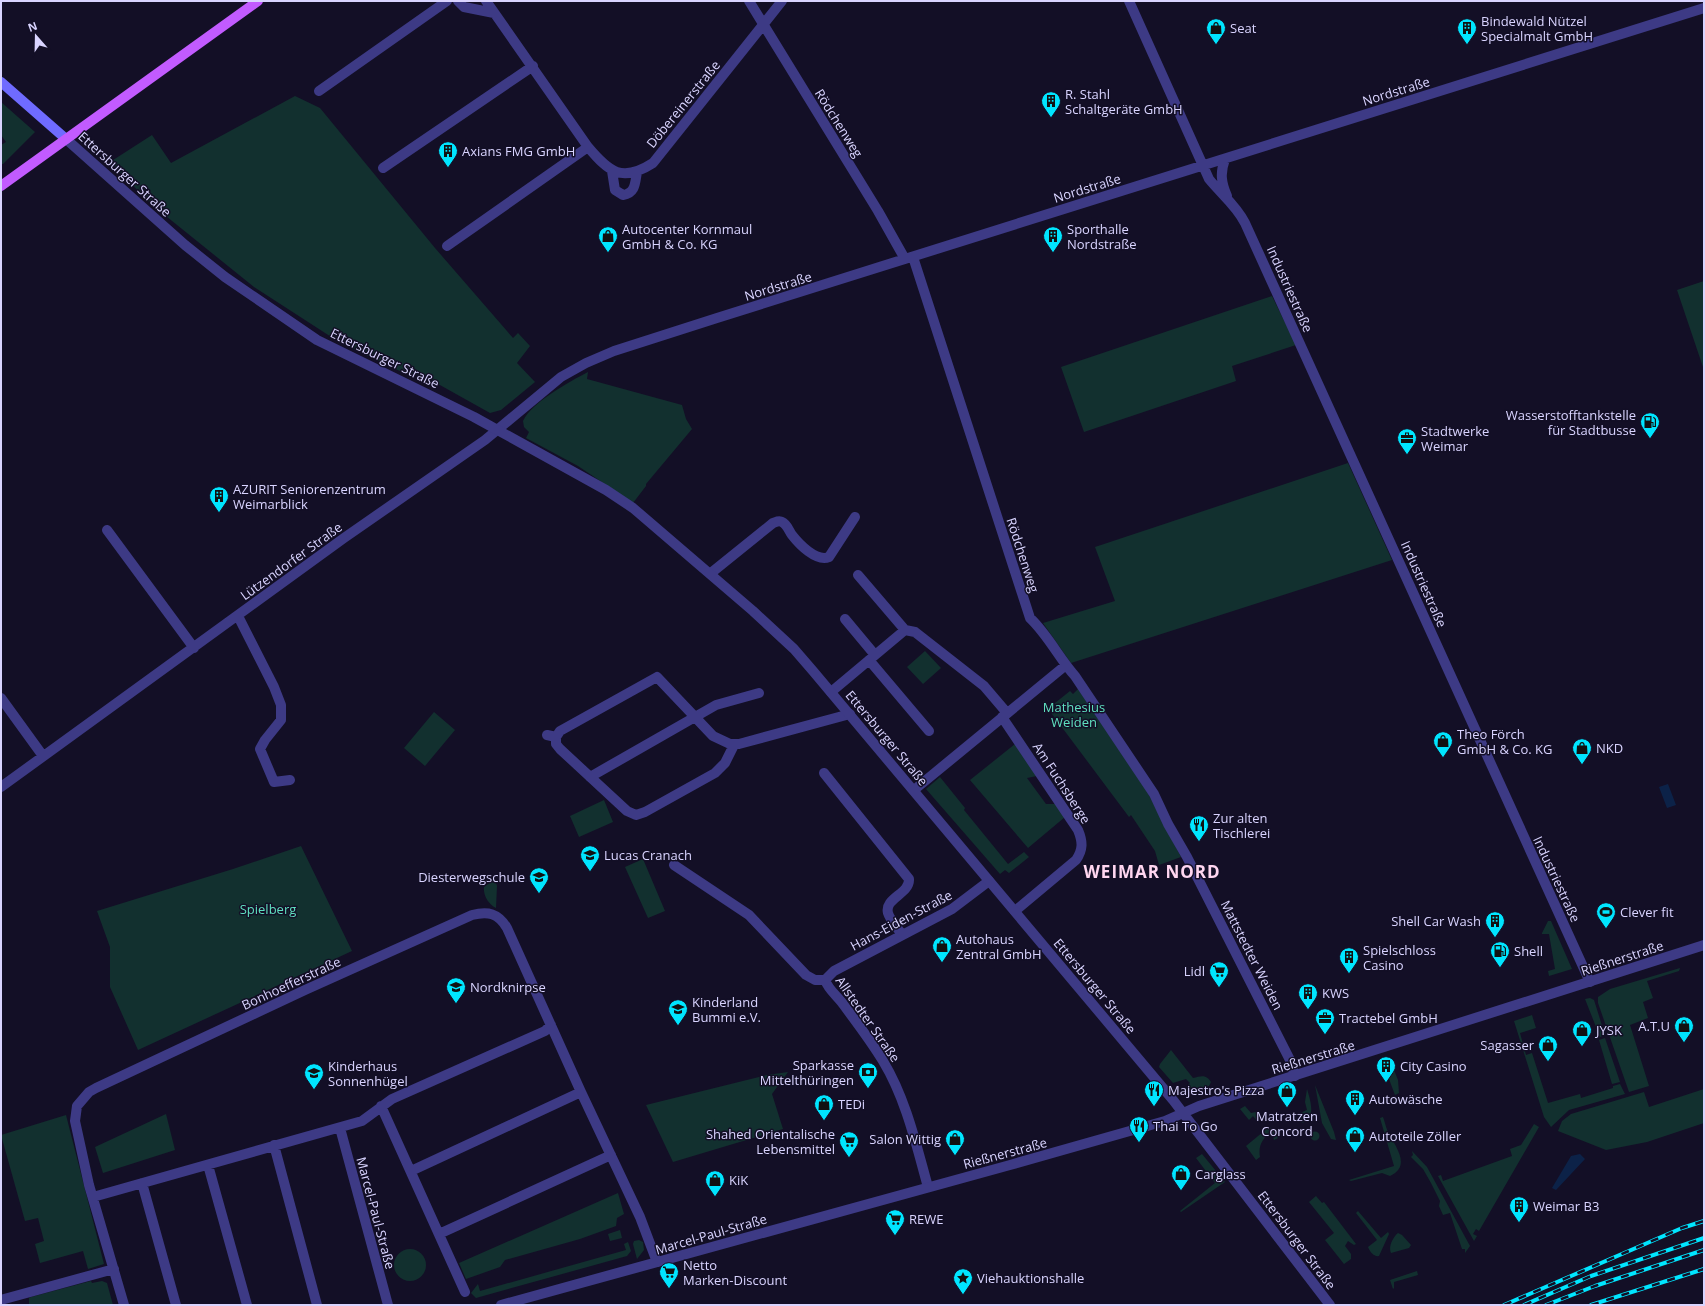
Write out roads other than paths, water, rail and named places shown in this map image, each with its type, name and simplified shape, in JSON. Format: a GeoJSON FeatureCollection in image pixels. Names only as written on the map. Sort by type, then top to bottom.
{"type":"FeatureCollection","features":[{"type":"Feature","properties":{"kind":"main road"},"geometry":{"type":"LineString","coordinates":[[1,186],[258,1]]}},
{"type":"Feature","properties":{"kind":"main road"},"geometry":{"type":"LineString","coordinates":[[1,82],[66,139]]}},
{"type":"Feature","properties":{"kind":"street"},"geometry":{"type":"LineString","coordinates":[[320,91],[447,1]]}},
{"type":"Feature","properties":{"kind":"street"},"geometry":{"type":"LineString","coordinates":[[458,1],[464,7],[494,13]]}},
{"type":"Feature","properties":{"kind":"street"},"geometry":{"type":"LineString","coordinates":[[486,1],[533,66],[588,147],[602,163],[612,171],[624,174],[637,172],[634,188],[630,193],[623,195],[615,190],[612,171]]}},
{"type":"Feature","properties":{"kind":"street","name":"Rödchenweg"},"geometry":{"type":"LineString","coordinates":[[749,1],[878,211],[909,258],[1030,618],[1041,629],[1066,665]]}},
{"type":"Feature","properties":{"kind":"street","name":"Döbereinerstraße"},"geometry":{"type":"LineString","coordinates":[[637,172],[652,163],[782,1]]}},
{"type":"Feature","properties":{"kind":"street","name":"Industriestraße"},"geometry":{"type":"LineString","coordinates":[[1129,1],[1209,179],[1238,209],[1275,286],[1590,982]]}},
{"type":"Feature","properties":{"kind":"street","name":"Nordstraße"},"geometry":{"type":"LineString","coordinates":[[497,430],[561,377],[586,363],[614,351],[1704,8]]}},
{"type":"Feature","properties":{"kind":"street"},"geometry":{"type":"LineString","coordinates":[[383,168],[533,66]]}},
{"type":"Feature","properties":{"kind":"street","name":"Ettersburger Straße"},"geometry":{"type":"LineString","coordinates":[[66,139],[184,245],[268,307],[323,343],[415,387],[497,430],[606,490],[633,508],[711,573],[794,649],[1144,1064],[1330,1305]]}},
{"type":"Feature","properties":{"kind":"street"},"geometry":{"type":"LineString","coordinates":[[447,246],[588,147]]}},
{"type":"Feature","properties":{"kind":"street","name":"Industriestraße"},"geometry":{"type":"LineString","coordinates":[[1225,159],[1221,170],[1222,183],[1229,199]]}},
{"type":"Feature","properties":{"kind":"street","name":"Lützendorfer Straße"},"geometry":{"type":"LineString","coordinates":[[1,787],[497,430]]}},
{"type":"Feature","properties":{"kind":"street"},"geometry":{"type":"LineString","coordinates":[[711,573],[773,523],[778,521],[783,522],[797,541],[812,553],[820,558],[829,557],[855,518]]}},
{"type":"Feature","properties":{"kind":"street"},"geometry":{"type":"LineString","coordinates":[[107,530],[194,648]]}},
{"type":"Feature","properties":{"kind":"street","name":"Am Fuchsberge"},"geometry":{"type":"LineString","coordinates":[[858,575],[905,630],[915,632],[984,686],[1005,715],[1078,830],[1082,844],[1080,853],[1076,860],[1015,911]]}},
{"type":"Feature","properties":{"kind":"street","name":"Lützendorfer Straße"},"geometry":{"type":"LineString","coordinates":[[238,616],[253,643],[281,705],[281,720],[265,740],[260,749],[274,782],[290,780]]}},
{"type":"Feature","properties":{"kind":"street"},"geometry":{"type":"LineString","coordinates":[[845,619],[929,731]]}},
{"type":"Feature","properties":{"kind":"street"},"geometry":{"type":"LineString","coordinates":[[872,657],[905,630]]}},
{"type":"Feature","properties":{"kind":"street","name":"Ettersburger Straße"},"geometry":{"type":"LineString","coordinates":[[831,692],[872,657]]}},
{"type":"Feature","properties":{"kind":"street"},"geometry":{"type":"LineString","coordinates":[[914,790],[1066,665]]}},
{"type":"Feature","properties":{"kind":"street","name":"Mattstedter Weiden"},"geometry":{"type":"LineString","coordinates":[[1066,665],[1075,676],[1154,794],[1168,824],[1188,857],[1290,1060],[1295,1076]]}},
{"type":"Feature","properties":{"kind":"street"},"geometry":{"type":"LineString","coordinates":[[734,745],[725,763],[715,773],[640,814],[631,814],[560,749],[552,736],[657,677],[713,736],[721,741],[734,745],[850,714]]}},
{"type":"Feature","properties":{"kind":"street"},"geometry":{"type":"LineString","coordinates":[[590,777],[716,705],[760,693]]}},
{"type":"Feature","properties":{"kind":"street"},"geometry":{"type":"LineString","coordinates":[[1,698],[43,756]]}},
{"type":"Feature","properties":{"kind":"street"},"geometry":{"type":"LineString","coordinates":[[824,773],[909,879],[908,888],[890,903],[888,907],[890,917],[902,935]]}},
{"type":"Feature","properties":{"kind":"street","name":"Allstedter Straße"},"geometry":{"type":"LineString","coordinates":[[674,865],[749,915],[806,975],[816,980],[825,980],[827,986],[872,1043],[892,1076],[902,1099],[928,1187]]}},
{"type":"Feature","properties":{"kind":"street","name":"Hans-Eiden-Straße"},"geometry":{"type":"LineString","coordinates":[[825,980],[834,971],[952,909],[989,881]]}},
{"type":"Feature","properties":{"kind":"street","name":"Bonhoefferstraße"},"geometry":{"type":"LineString","coordinates":[[124,1305],[93,1197],[75,1121],[77,1106],[89,1092],[305,990],[472,915],[484,912],[495,914],[503,921],[640,1218],[657,1262]]}},
{"type":"Feature","properties":{"kind":"street","name":"Rießnerstraße"},"geometry":{"type":"LineString","coordinates":[[928,1187],[1165,1121],[1199,1106],[1704,945]]}},
{"type":"Feature","properties":{"kind":"street"},"geometry":{"type":"LineString","coordinates":[[93,1197],[362,1121],[392,1099],[545,1031],[551,1025]]}},
{"type":"Feature","properties":{"kind":"street"},"geometry":{"type":"LineString","coordinates":[[410,1171],[581,1092]]}},
{"type":"Feature","properties":{"kind":"street"},"geometry":{"type":"LineString","coordinates":[[381,1106],[465,1292]]}},
{"type":"Feature","properties":{"kind":"street","name":"Marcel-Paul-Straße"},"geometry":{"type":"LineString","coordinates":[[340,1128],[388,1305]]}},
{"type":"Feature","properties":{"kind":"street"},"geometry":{"type":"LineString","coordinates":[[274,1145],[317,1305]]}},
{"type":"Feature","properties":{"kind":"street"},"geometry":{"type":"LineString","coordinates":[[439,1234],[611,1155]]}},
{"type":"Feature","properties":{"kind":"street"},"geometry":{"type":"LineString","coordinates":[[208,1165],[247,1305]]}},
{"type":"Feature","properties":{"kind":"street"},"geometry":{"type":"LineString","coordinates":[[142,1182],[176,1305]]}},
{"type":"Feature","properties":{"kind":"street","name":"Marcel-Paul-Straße"},"geometry":{"type":"LineString","coordinates":[[501,1305],[928,1187]]}},
{"type":"Feature","properties":{"kind":"street"},"geometry":{"type":"LineString","coordinates":[[1,1300],[114,1269]]}},
{"type":"Feature","properties":{"kind":"water"},"geometry":{"type":"Polygon","coordinates":[[[1668,784],[1676,805],[1667,808],[1659,787],[1668,784]]]}},
{"type":"Feature","properties":{"kind":"water"},"geometry":{"type":"Polygon","coordinates":[[[1580,1154],[1585,1159],[1556,1190],[1552,1188],[1571,1156],[1580,1154]]]}},
{"type":"Feature","properties":{"kind":"railway"},"geometry":{"type":"LineString","coordinates":[[1504,1305],[1682,1228],[1704,1221]]}},
{"type":"Feature","properties":{"kind":"railway"},"geometry":{"type":"LineString","coordinates":[[1524,1305],[1591,1276],[1704,1238]]}},
{"type":"Feature","properties":{"kind":"railway"},"geometry":{"type":"LineString","coordinates":[[1546,1305],[1595,1286],[1704,1250]]}},
{"type":"Feature","properties":{"kind":"railway"},"geometry":{"type":"LineString","coordinates":[[1591,1305],[1704,1269]]}},
{"type":"Feature","properties":{"kind":"place","name":"Seat"},"geometry":{"type":"Point","coordinates":[1216,45]}},
{"type":"Feature","properties":{"kind":"place","name":"Bindewald Nützel Specialmalt GmbH"},"geometry":{"type":"Point","coordinates":[1467,45]}},
{"type":"Feature","properties":{"kind":"place","name":"R. Stahl Schaltgeräte GmbH"},"geometry":{"type":"Point","coordinates":[1051,118]}},
{"type":"Feature","properties":{"kind":"place","name":"Axians FMG GmbH"},"geometry":{"type":"Point","coordinates":[448,168]}},
{"type":"Feature","properties":{"kind":"place","name":"Autocenter Kornmaul GmbH & Co. KG"},"geometry":{"type":"Point","coordinates":[608,253]}},
{"type":"Feature","properties":{"kind":"place","name":"Sporthalle Nordstraße"},"geometry":{"type":"Point","coordinates":[1053,253]}},
{"type":"Feature","properties":{"kind":"place","name":"Wasserstofftankstelle für Stadtbusse"},"geometry":{"type":"Point","coordinates":[1650,439]}},
{"type":"Feature","properties":{"kind":"place","name":"Stadtwerke Weimar"},"geometry":{"type":"Point","coordinates":[1407,455]}},
{"type":"Feature","properties":{"kind":"place","name":"AZURIT Seniorenzentrum Weimarblick"},"geometry":{"type":"Point","coordinates":[219,513]}},
{"type":"Feature","properties":{"kind":"place","name":"Theo Förch GmbH & Co. KG"},"geometry":{"type":"Point","coordinates":[1443,758]}},
{"type":"Feature","properties":{"kind":"place","name":"NKD"},"geometry":{"type":"Point","coordinates":[1582,765]}},
{"type":"Feature","properties":{"kind":"place","name":"Zur alten Tischlerei"},"geometry":{"type":"Point","coordinates":[1199,842]}},
{"type":"Feature","properties":{"kind":"place","name":"Lucas Cranach"},"geometry":{"type":"Point","coordinates":[590,872]}},
{"type":"Feature","properties":{"kind":"place","name":"Diesterwegschule"},"geometry":{"type":"Point","coordinates":[539,894]}},
{"type":"Feature","properties":{"kind":"place","name":"Clever fit"},"geometry":{"type":"Point","coordinates":[1606,929]}},
{"type":"Feature","properties":{"kind":"place","name":"Shell Car Wash"},"geometry":{"type":"Point","coordinates":[1495,938]}},
{"type":"Feature","properties":{"kind":"place","name":"Autohaus Zentral GmbH"},"geometry":{"type":"Point","coordinates":[942,963]}},
{"type":"Feature","properties":{"kind":"place","name":"Shell"},"geometry":{"type":"Point","coordinates":[1500,968]}},
{"type":"Feature","properties":{"kind":"place","name":"Spielschloss Casino"},"geometry":{"type":"Point","coordinates":[1349,974]}},
{"type":"Feature","properties":{"kind":"place","name":"Lidl"},"geometry":{"type":"Point","coordinates":[1219,988]}},
{"type":"Feature","properties":{"kind":"place","name":"Nordknirpse"},"geometry":{"type":"Point","coordinates":[456,1004]}},
{"type":"Feature","properties":{"kind":"place","name":"KWS"},"geometry":{"type":"Point","coordinates":[1308,1010]}},
{"type":"Feature","properties":{"kind":"place","name":"Kinderland Bummi e.V."},"geometry":{"type":"Point","coordinates":[678,1026]}},
{"type":"Feature","properties":{"kind":"place","name":"Tractebel GmbH"},"geometry":{"type":"Point","coordinates":[1325,1035]}},
{"type":"Feature","properties":{"kind":"place","name":"A.T.U"},"geometry":{"type":"Point","coordinates":[1684,1043]}},
{"type":"Feature","properties":{"kind":"place","name":"JYSK"},"geometry":{"type":"Point","coordinates":[1582,1047]}},
{"type":"Feature","properties":{"kind":"place","name":"Sagasser"},"geometry":{"type":"Point","coordinates":[1548,1062]}},
{"type":"Feature","properties":{"kind":"place","name":"City Casino"},"geometry":{"type":"Point","coordinates":[1386,1083]}},
{"type":"Feature","properties":{"kind":"place","name":"Sparkasse Mittelthüringen"},"geometry":{"type":"Point","coordinates":[868,1089]}},
{"type":"Feature","properties":{"kind":"place","name":"Kinderhaus Sonnenhügel"},"geometry":{"type":"Point","coordinates":[314,1090]}},
{"type":"Feature","properties":{"kind":"place","name":"Majestro's Pizza"},"geometry":{"type":"Point","coordinates":[1154,1107]}},
{"type":"Feature","properties":{"kind":"place","name":"Matratzen Concord"},"geometry":{"type":"Point","coordinates":[1287,1108]}},
{"type":"Feature","properties":{"kind":"place","name":"Autowäsche"},"geometry":{"type":"Point","coordinates":[1355,1116]}},
{"type":"Feature","properties":{"kind":"place","name":"TEDi"},"geometry":{"type":"Point","coordinates":[824,1121]}},
{"type":"Feature","properties":{"kind":"place","name":"Thai To Go"},"geometry":{"type":"Point","coordinates":[1139,1143]}},
{"type":"Feature","properties":{"kind":"place","name":"Autoteile Zöller"},"geometry":{"type":"Point","coordinates":[1355,1153]}},
{"type":"Feature","properties":{"kind":"place","name":"Salon Wittig"},"geometry":{"type":"Point","coordinates":[955,1156]}},
{"type":"Feature","properties":{"kind":"place","name":"Shahed Orientalische Lebensmittel"},"geometry":{"type":"Point","coordinates":[849,1158]}},
{"type":"Feature","properties":{"kind":"place","name":"Carglass"},"geometry":{"type":"Point","coordinates":[1181,1191]}},
{"type":"Feature","properties":{"kind":"place","name":"KiK"},"geometry":{"type":"Point","coordinates":[715,1197]}},
{"type":"Feature","properties":{"kind":"place","name":"Weimar B3"},"geometry":{"type":"Point","coordinates":[1519,1223]}},
{"type":"Feature","properties":{"kind":"place","name":"REWE"},"geometry":{"type":"Point","coordinates":[895,1236]}},
{"type":"Feature","properties":{"kind":"place","name":"Netto Marken-Discount"},"geometry":{"type":"Point","coordinates":[669,1289]}},
{"type":"Feature","properties":{"kind":"place","name":"Viehauktionshalle"},"geometry":{"type":"Point","coordinates":[963,1295]}},
{"type":"Feature","properties":{"kind":"district","name":"WEIMAR NORD"},"geometry":{"type":"Point","coordinates":[1152,872]}},
{"type":"Feature","properties":{"kind":"park label","name":"Mathesius Weiden"},"geometry":{"type":"Point","coordinates":[1074,714]}},
{"type":"Feature","properties":{"kind":"park label","name":"Spielberg"},"geometry":{"type":"Point","coordinates":[268,909]}}]}
